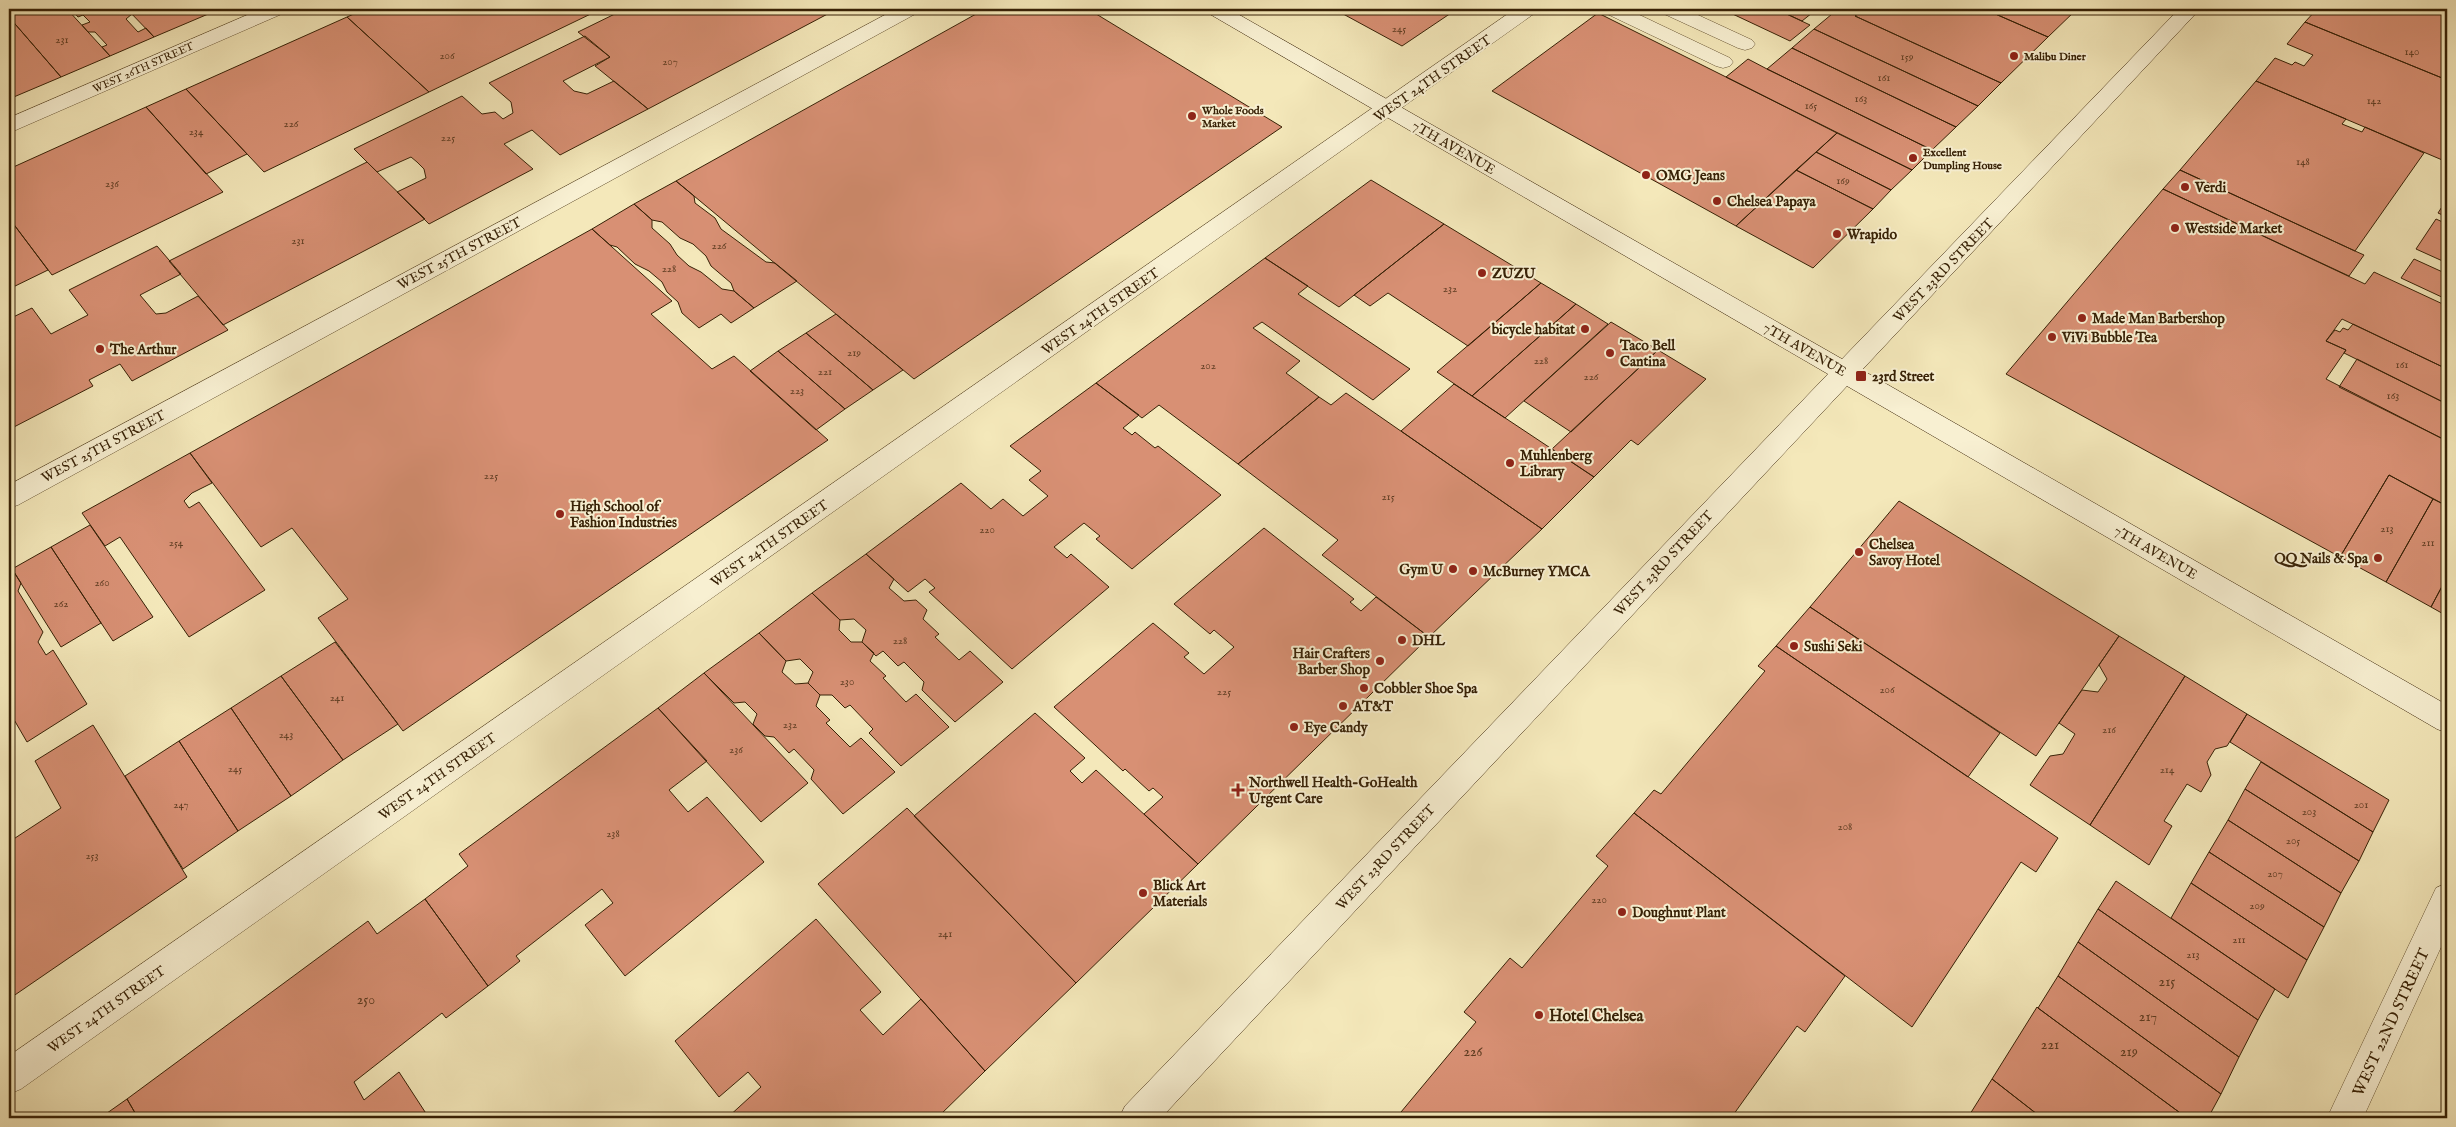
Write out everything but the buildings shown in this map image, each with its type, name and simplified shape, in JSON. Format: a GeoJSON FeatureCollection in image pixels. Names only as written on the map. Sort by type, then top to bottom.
{"type":"FeatureCollection","features":[{"type":"Feature","properties":{"kind":"street","name":"WEST 26TH STREET"},"geometry":{"type":"LineString","coordinates":[[9,126],[277,9]]}},
{"type":"Feature","properties":{"kind":"street","name":"WEST 25TH STREET"},"geometry":{"type":"LineString","coordinates":[[9,497],[910,9]]}},
{"type":"Feature","properties":{"kind":"street","name":"7TH AVENUE"},"geometry":{"type":"LineString","coordinates":[[1215,9],[2447,720]]}},
{"type":"Feature","properties":{"kind":"street","name":"WEST 24TH STREET"},"geometry":{"type":"LineString","coordinates":[[9,1077],[1528,9]]}},
{"type":"Feature","properties":{"kind":"street"},"geometry":{"type":"LineString","coordinates":[[1612,9],[1723,62]]}},
{"type":"Feature","properties":{"kind":"street"},"geometry":{"type":"LineString","coordinates":[[1670,9],[1745,44]]}},
{"type":"Feature","properties":{"kind":"street","name":"WEST 23RD STREET"},"geometry":{"type":"LineString","coordinates":[[1138,1118],[1845,372],[1985,228],[2190,9]]}},
{"type":"Feature","properties":{"kind":"street","name":"WEST 22ND STREET"},"geometry":{"type":"LineString","coordinates":[[2345,1118],[2447,899]]}},
{"type":"Feature","properties":{"kind":"place","name":"Malibu Diner"},"geometry":{"type":"Point","coordinates":[2014,56]}},
{"type":"Feature","properties":{"kind":"place","name":"Whole Foods Market"},"geometry":{"type":"Point","coordinates":[1192,116]}},
{"type":"Feature","properties":{"kind":"place","name":"Excellent Dumpling House"},"geometry":{"type":"Point","coordinates":[1913,158]}},
{"type":"Feature","properties":{"kind":"place","name":"OMG Jeans"},"geometry":{"type":"Point","coordinates":[1646,175]}},
{"type":"Feature","properties":{"kind":"place","name":"Verdi"},"geometry":{"type":"Point","coordinates":[2185,187]}},
{"type":"Feature","properties":{"kind":"place","name":"Chelsea Papaya"},"geometry":{"type":"Point","coordinates":[1717,201]}},
{"type":"Feature","properties":{"kind":"place","name":"Westside Market"},"geometry":{"type":"Point","coordinates":[2175,228]}},
{"type":"Feature","properties":{"kind":"place","name":"Wrapido"},"geometry":{"type":"Point","coordinates":[1837,234]}},
{"type":"Feature","properties":{"kind":"place","name":"ZUZU"},"geometry":{"type":"Point","coordinates":[1482,273]}},
{"type":"Feature","properties":{"kind":"place","name":"Made Man Barbershop"},"geometry":{"type":"Point","coordinates":[2082,318]}},
{"type":"Feature","properties":{"kind":"place","name":"bicycle habitat"},"geometry":{"type":"Point","coordinates":[1585,329]}},
{"type":"Feature","properties":{"kind":"place","name":"ViVi Bubble Tea"},"geometry":{"type":"Point","coordinates":[2052,337]}},
{"type":"Feature","properties":{"kind":"place","name":"The Arthur"},"geometry":{"type":"Point","coordinates":[100,349]}},
{"type":"Feature","properties":{"kind":"place","name":"Taco Bell Cantina"},"geometry":{"type":"Point","coordinates":[1610,353]}},
{"type":"Feature","properties":{"kind":"place","name":"23rd Street"},"geometry":{"type":"Point","coordinates":[1861,376]}},
{"type":"Feature","properties":{"kind":"place","name":"Muhlenberg Library"},"geometry":{"type":"Point","coordinates":[1510,463]}},
{"type":"Feature","properties":{"kind":"place","name":"High School of Fashion Industries"},"geometry":{"type":"Point","coordinates":[560,514]}},
{"type":"Feature","properties":{"kind":"place","name":"Chelsea Savoy Hotel"},"geometry":{"type":"Point","coordinates":[1859,552]}},
{"type":"Feature","properties":{"kind":"place","name":"QQ Nails & Spa"},"geometry":{"type":"Point","coordinates":[2378,558]}},
{"type":"Feature","properties":{"kind":"place","name":"Gym U"},"geometry":{"type":"Point","coordinates":[1453,569]}},
{"type":"Feature","properties":{"kind":"place","name":"McBurney YMCA"},"geometry":{"type":"Point","coordinates":[1473,571]}},
{"type":"Feature","properties":{"kind":"place","name":"DHL"},"geometry":{"type":"Point","coordinates":[1402,640]}},
{"type":"Feature","properties":{"kind":"place","name":"Sushi Seki"},"geometry":{"type":"Point","coordinates":[1794,646]}},
{"type":"Feature","properties":{"kind":"place","name":"Hair Crafters Barber Shop"},"geometry":{"type":"Point","coordinates":[1380,661]}},
{"type":"Feature","properties":{"kind":"place","name":"Cobbler Shoe Spa"},"geometry":{"type":"Point","coordinates":[1364,688]}},
{"type":"Feature","properties":{"kind":"place","name":"AT&T"},"geometry":{"type":"Point","coordinates":[1343,706]}},
{"type":"Feature","properties":{"kind":"place","name":"Eye Candy"},"geometry":{"type":"Point","coordinates":[1294,727]}},
{"type":"Feature","properties":{"kind":"place","name":"Northwell Health-GoHealth Urgent Care"},"geometry":{"type":"Point","coordinates":[1238,790]}},
{"type":"Feature","properties":{"kind":"place","name":"Blick Art Materials"},"geometry":{"type":"Point","coordinates":[1143,893]}},
{"type":"Feature","properties":{"kind":"place","name":"Doughnut Plant"},"geometry":{"type":"Point","coordinates":[1622,912]}},
{"type":"Feature","properties":{"kind":"place","name":"Hotel Chelsea"},"geometry":{"type":"Point","coordinates":[1539,1015]}}]}
